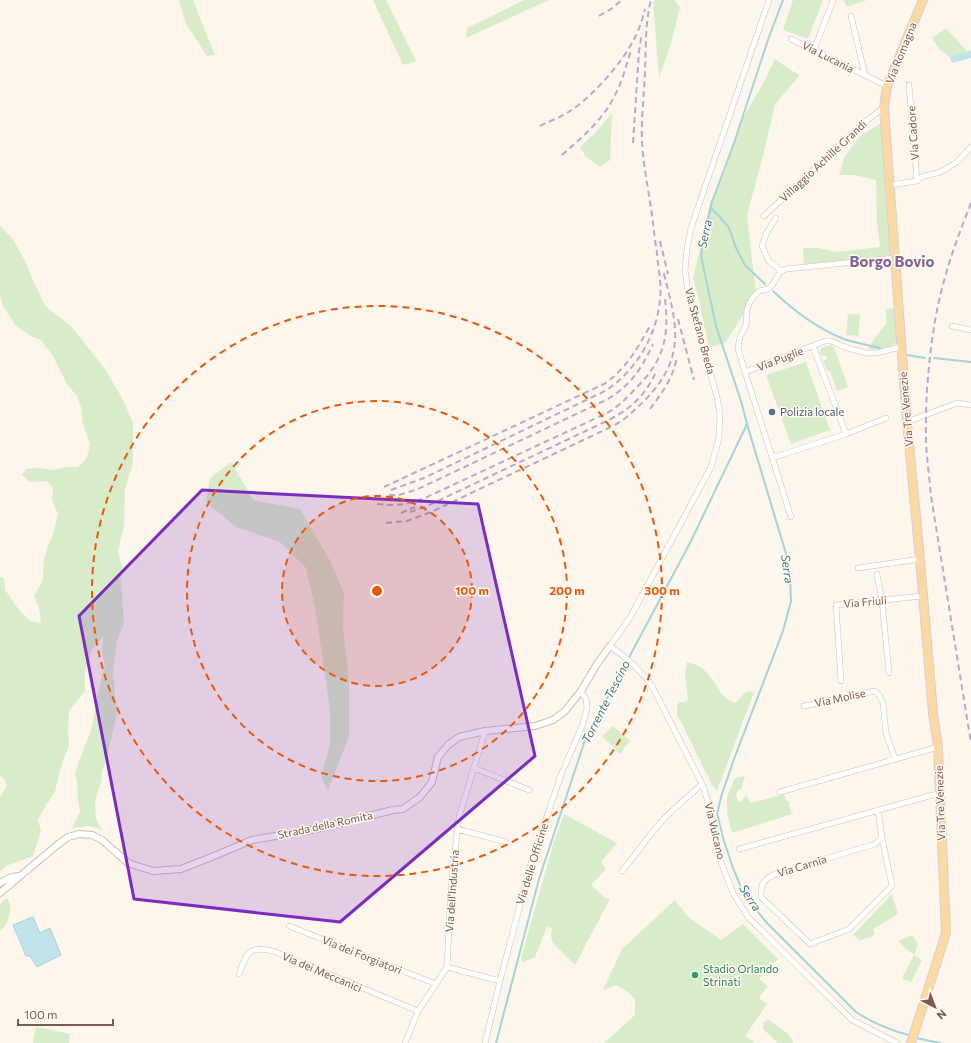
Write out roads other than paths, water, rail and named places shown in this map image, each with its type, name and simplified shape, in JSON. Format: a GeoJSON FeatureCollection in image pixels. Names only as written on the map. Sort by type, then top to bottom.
{"type":"FeatureCollection","features":[{"type":"Feature","properties":{"kind":"main road","name":"Via Romagna"},"geometry":{"type":"LineString","coordinates":[[884,108],[887,86],[923,0]]}},
{"type":"Feature","properties":{"kind":"main road","name":"Via Tre Venezie"},"geometry":{"type":"LineString","coordinates":[[884,108],[907,422],[933,713],[938,747],[946,933],[911,1043]]}},
{"type":"Feature","properties":{"kind":"street","name":"Via Stefano Breda"},"geometry":{"type":"LineString","coordinates":[[610,646],[631,616],[711,467],[719,438],[720,414],[717,397],[689,298],[685,270],[687,249],[691,228],[769,0]]}},
{"type":"Feature","properties":{"kind":"street"},"geometry":{"type":"LineString","coordinates":[[814,50],[833,0]]}},
{"type":"Feature","properties":{"kind":"street","name":"Via Lucania"},"geometry":{"type":"LineString","coordinates":[[851,16],[865,75]]}},
{"type":"Feature","properties":{"kind":"street","name":"Via Lucania"},"geometry":{"type":"LineString","coordinates":[[791,39],[887,86]]}},
{"type":"Feature","properties":{"kind":"street","name":"Via Cadore"},"geometry":{"type":"LineString","coordinates":[[909,85],[917,181]]}},
{"type":"Feature","properties":{"kind":"street","name":"Villaggio Achille Grandi"},"geometry":{"type":"LineString","coordinates":[[764,216],[867,120],[884,108]]}},
{"type":"Feature","properties":{"kind":"street"},"geometry":{"type":"LineString","coordinates":[[890,185],[917,181],[922,177],[946,170],[957,162],[971,147]]}},
{"type":"Feature","properties":{"kind":"street"},"geometry":{"type":"LineString","coordinates":[[776,218],[766,232],[762,246],[769,261],[781,271]]}},
{"type":"Feature","properties":{"kind":"street"},"geometry":{"type":"LineString","coordinates":[[745,372],[738,348],[740,337],[746,325],[747,310],[753,297],[759,291],[768,288],[773,284],[781,271],[786,269],[895,258]]}},
{"type":"Feature","properties":{"kind":"street"},"geometry":{"type":"LineString","coordinates":[[952,326],[971,330]]}},
{"type":"Feature","properties":{"kind":"street","name":"Via Puglie"},"geometry":{"type":"LineString","coordinates":[[791,517],[745,372],[825,341],[831,341],[847,348],[867,353],[876,353],[901,347]]}},
{"type":"Feature","properties":{"kind":"street"},"geometry":{"type":"LineString","coordinates":[[813,346],[846,434]]}},
{"type":"Feature","properties":{"kind":"street"},"geometry":{"type":"LineString","coordinates":[[907,422],[958,403],[971,404]]}},
{"type":"Feature","properties":{"kind":"street"},"geometry":{"type":"LineString","coordinates":[[772,458],[846,434],[886,418]]}},
{"type":"Feature","properties":{"kind":"street"},"geometry":{"type":"LineString","coordinates":[[858,568],[920,558]]}},
{"type":"Feature","properties":{"kind":"street"},"geometry":{"type":"LineString","coordinates":[[877,574],[882,601],[889,673]]}},
{"type":"Feature","properties":{"kind":"street","name":"Via Friuli"},"geometry":{"type":"LineString","coordinates":[[841,681],[836,605],[923,596]]}},
{"type":"Feature","properties":{"kind":"street","name":"Via Vulcano"},"geometry":{"type":"LineString","coordinates":[[610,646],[632,663],[646,677],[702,784],[710,807],[717,852],[733,893],[748,917],[852,1020],[896,1043]]}},
{"type":"Feature","properties":{"kind":"street","name":"Strada della Romita"},"geometry":{"type":"LineString","coordinates":[[0,893],[68,837],[79,834],[92,835],[102,840],[128,863],[153,871],[181,869],[252,840],[316,829],[393,810],[403,809],[420,797],[432,782],[438,756],[448,745],[459,737],[485,731],[534,726],[553,720],[564,711],[581,691],[610,646]]}},
{"type":"Feature","properties":{"kind":"street","name":"Via delle Officine"},"geometry":{"type":"LineString","coordinates":[[485,1043],[531,863],[561,775],[583,724],[587,708],[586,699],[581,691]]}},
{"type":"Feature","properties":{"kind":"street","name":"Via Molise"},"geometry":{"type":"LineString","coordinates":[[804,706],[874,692],[879,695],[883,703],[886,734],[895,759]]}},
{"type":"Feature","properties":{"kind":"street","name":"Via dell'Industria"},"geometry":{"type":"LineString","coordinates":[[447,967],[451,888],[457,829],[459,817],[485,731]]}},
{"type":"Feature","properties":{"kind":"street"},"geometry":{"type":"LineString","coordinates":[[780,792],[938,747]]}},
{"type":"Feature","properties":{"kind":"street"},"geometry":{"type":"LineString","coordinates":[[474,768],[529,790]]}},
{"type":"Feature","properties":{"kind":"street"},"geometry":{"type":"LineString","coordinates":[[622,871],[663,820],[702,784]]}},
{"type":"Feature","properties":{"kind":"street"},"geometry":{"type":"LineString","coordinates":[[739,849],[940,792]]}},
{"type":"Feature","properties":{"kind":"street","name":"Via Carnia"},"geometry":{"type":"LineString","coordinates":[[878,810],[892,886],[849,929],[810,944],[761,897],[761,887],[764,880],[775,874],[875,844],[882,838]]}},
{"type":"Feature","properties":{"kind":"street"},"geometry":{"type":"LineString","coordinates":[[457,829],[506,842]]}},
{"type":"Feature","properties":{"kind":"street"},"geometry":{"type":"LineString","coordinates":[[0,883],[9,877],[20,876]]}},
{"type":"Feature","properties":{"kind":"street","name":"Via dei Forgiatori"},"geometry":{"type":"LineString","coordinates":[[289,926],[436,984]]}},
{"type":"Feature","properties":{"kind":"street","name":"Via dei Meccanici"},"geometry":{"type":"LineString","coordinates":[[239,974],[248,953],[256,949],[265,949],[418,1012]]}},
{"type":"Feature","properties":{"kind":"street"},"geometry":{"type":"LineString","coordinates":[[405,1043],[418,1012],[447,967],[500,981]]}},
{"type":"Feature","properties":{"kind":"water"},"geometry":{"type":"Polygon","coordinates":[[[33,917],[40,933],[50,928],[61,955],[37,967],[30,956],[26,956],[13,925],[33,917]]]}},
{"type":"Feature","properties":{"kind":"waterway","name":"Serra"},"geometry":{"type":"LineString","coordinates":[[783,0],[712,202],[701,256],[716,326],[741,401],[787,557],[791,601],[783,631],[734,759],[717,813],[723,838],[742,890],[767,923],[856,1012],[869,1020],[897,1032],[912,1036]]}},
{"type":"Feature","properties":{"kind":"waterway"},"geometry":{"type":"LineString","coordinates":[[954,59],[971,54]]}},
{"type":"Feature","properties":{"kind":"waterway"},"geometry":{"type":"LineString","coordinates":[[711,208],[729,228],[736,248],[745,265],[765,284]]}},
{"type":"Feature","properties":{"kind":"waterway"},"geometry":{"type":"LineString","coordinates":[[773,291],[797,312],[834,335],[880,348]]}},
{"type":"Feature","properties":{"kind":"waterway"},"geometry":{"type":"LineString","coordinates":[[907,355],[925,358]]}},
{"type":"Feature","properties":{"kind":"waterway"},"geometry":{"type":"LineString","coordinates":[[934,358],[971,362]]}},
{"type":"Feature","properties":{"kind":"waterway","name":"Torrente Tescino"},"geometry":{"type":"LineString","coordinates":[[496,1043],[539,879],[585,740],[690,543],[747,424]]}},
{"type":"Feature","properties":{"kind":"waterway","name":"Serra"},"geometry":{"type":"LineString","coordinates":[[916,1038],[940,1043]]}},
{"type":"Feature","properties":{"kind":"railway"},"geometry":{"type":"LineString","coordinates":[[599,16],[622,0]]}},
{"type":"Feature","properties":{"kind":"railway"},"geometry":{"type":"LineString","coordinates":[[391,490],[424,478],[607,390],[628,372],[644,350],[655,325],[660,293],[657,253],[642,142],[646,36],[651,0]]}},
{"type":"Feature","properties":{"kind":"railway"},"geometry":{"type":"LineString","coordinates":[[540,126],[563,115],[578,105],[587,98],[614,69],[633,41],[639,29],[645,9]]}},
{"type":"Feature","properties":{"kind":"railway"},"geometry":{"type":"LineString","coordinates":[[633,143],[639,51],[642,33]]}},
{"type":"Feature","properties":{"kind":"railway"},"geometry":{"type":"LineString","coordinates":[[562,155],[577,142],[604,113],[617,92],[631,50]]}},
{"type":"Feature","properties":{"kind":"railway"},"geometry":{"type":"LineString","coordinates":[[971,203],[956,242],[938,307],[928,375],[926,431],[931,496],[971,743]]}},
{"type":"Feature","properties":{"kind":"railway"},"geometry":{"type":"LineString","coordinates":[[660,241],[668,274]]}},
{"type":"Feature","properties":{"kind":"railway"},"geometry":{"type":"LineString","coordinates":[[386,523],[407,521],[431,512],[613,426],[635,410],[659,383],[668,368],[673,353],[675,338],[674,322],[672,306],[663,270]]}},
{"type":"Feature","properties":{"kind":"railway"},"geometry":{"type":"LineString","coordinates":[[377,504],[402,504],[414,502],[427,497],[607,413],[627,398],[654,367],[663,346],[665,335],[665,298]]}},
{"type":"Feature","properties":{"kind":"railway"},"geometry":{"type":"LineString","coordinates":[[678,319],[694,380]]}},
{"type":"Feature","properties":{"kind":"railway"},"geometry":{"type":"LineString","coordinates":[[384,487],[604,384],[625,365],[636,351],[650,326]]}},
{"type":"Feature","properties":{"kind":"railway"},"geometry":{"type":"LineString","coordinates":[[389,495],[399,495],[418,489],[608,399],[623,388],[635,375],[645,361],[653,344]]}},
{"type":"Feature","properties":{"kind":"railway"},"geometry":{"type":"LineString","coordinates":[[650,409],[670,378],[677,356]]}},
{"type":"Feature","properties":{"kind":"railway"},"geometry":{"type":"LineString","coordinates":[[410,512],[425,507],[611,419],[633,404],[644,393],[657,370]]}},
{"type":"Feature","properties":{"kind":"railway"},"geometry":{"type":"LineString","coordinates":[[401,513],[415,507]]}},
{"type":"Feature","properties":{"kind":"place","name":"Polizia locale"},"geometry":{"type":"Point","coordinates":[772,412]}},
{"type":"Feature","properties":{"kind":"place","name":"Stadio Orlando Strinati"},"geometry":{"type":"Point","coordinates":[695,975]}},
{"type":"Feature","properties":{"kind":"district","name":"Borgo Bovio"},"geometry":{"type":"Point","coordinates":[892,262]}}]}
